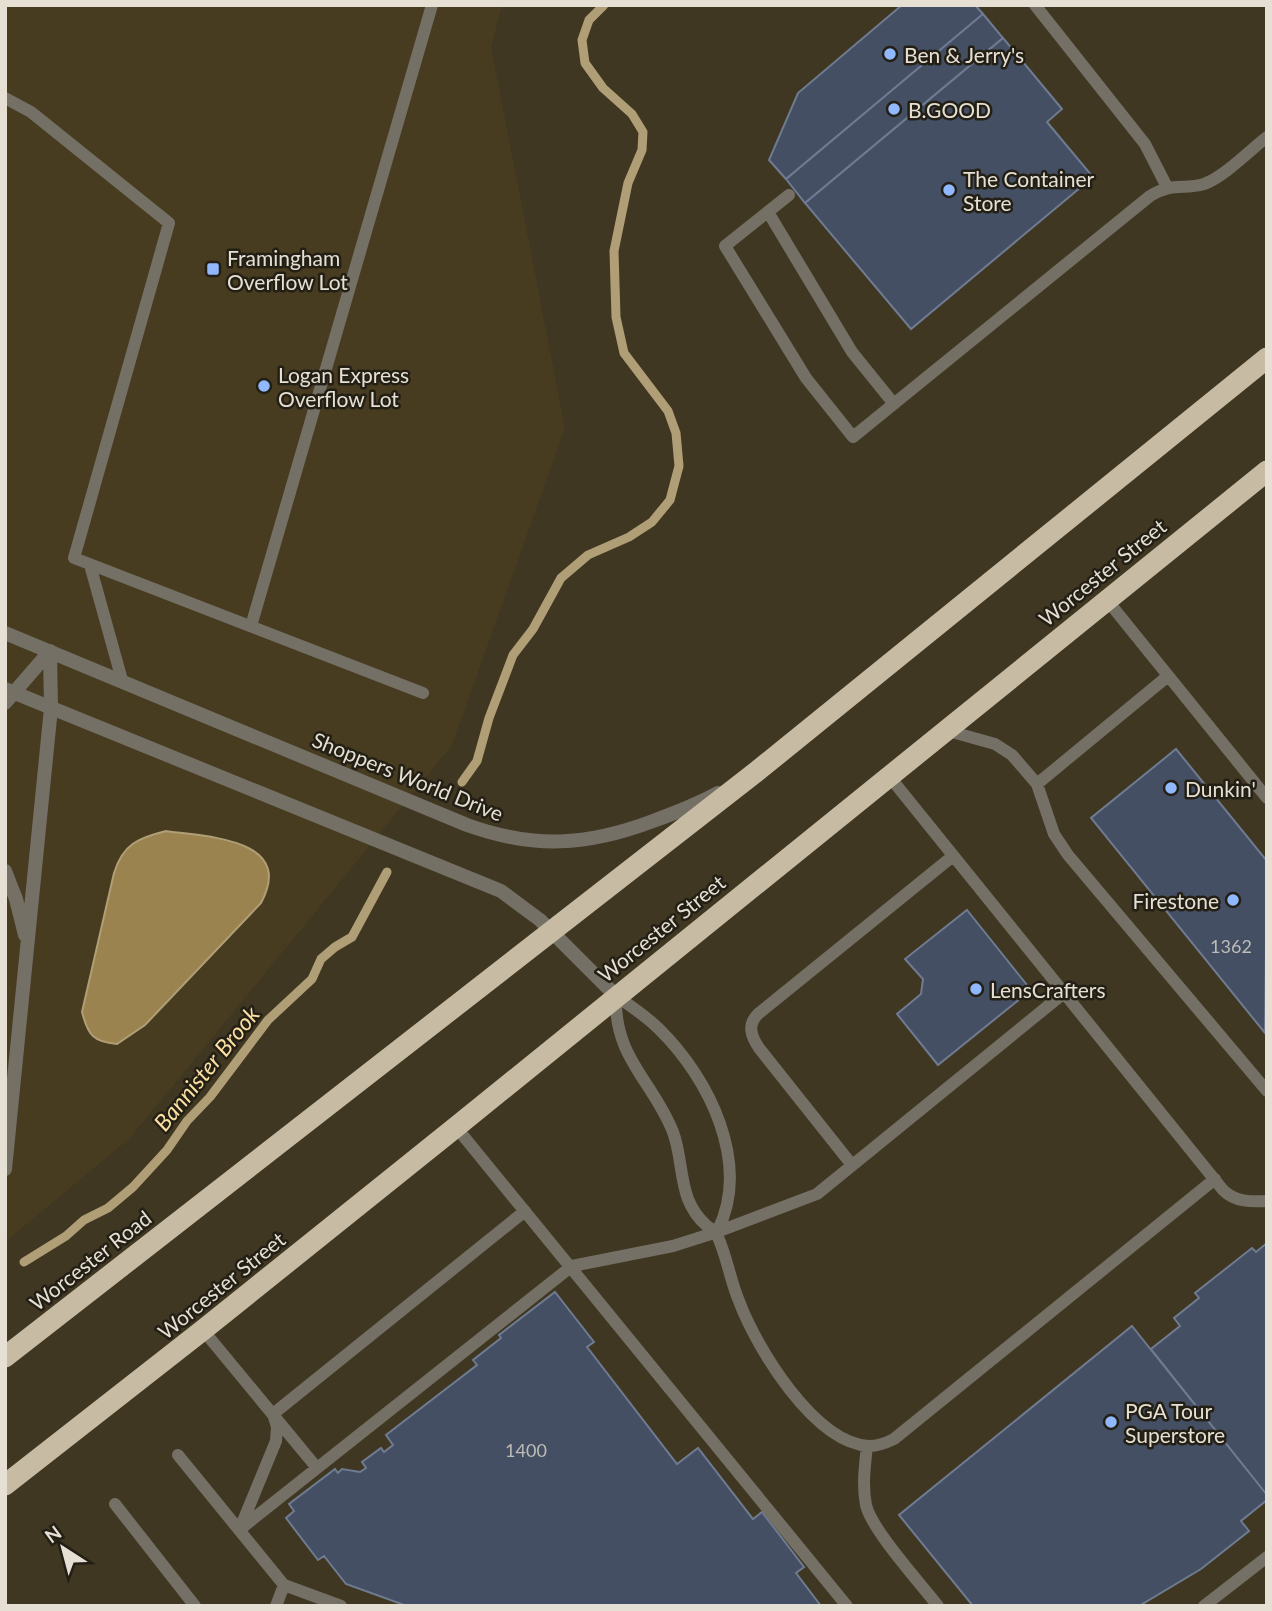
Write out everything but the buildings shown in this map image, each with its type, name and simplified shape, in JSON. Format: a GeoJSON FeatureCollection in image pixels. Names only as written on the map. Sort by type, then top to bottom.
{"type":"FeatureCollection","features":[{"type":"Feature","properties":{"kind":"highway"},"geometry":{"type":"LineString","coordinates":[[553,932],[756,772],[1267,358]]}},
{"type":"Feature","properties":{"kind":"highway","name":"Worcester Street"},"geometry":{"type":"LineString","coordinates":[[5,1485],[456,1127],[1267,471]]}},
{"type":"Feature","properties":{"kind":"highway","name":"Worcester Road"},"geometry":{"type":"LineString","coordinates":[[5,1357],[553,932]]}},
{"type":"Feature","properties":{"kind":"street","name":"Shoppers World Drive"},"geometry":{"type":"LineString","coordinates":[[5,633],[467,825],[523,840],[570,842],[599,838],[636,828],[693,805],[756,772]]}},
{"type":"Feature","properties":{"kind":"street"},"geometry":{"type":"LineString","coordinates":[[50,651],[8,695],[51,708],[486,884],[514,899],[553,932],[617,996]]}},
{"type":"Feature","properties":{"kind":"street"},"geometry":{"type":"LineString","coordinates":[[5,1169],[51,708],[50,651]]}},
{"type":"Feature","properties":{"kind":"street"},"geometry":{"type":"LineString","coordinates":[[5,871],[21,916],[27,958]]}},
{"type":"Feature","properties":{"kind":"lane"},"geometry":{"type":"LineString","coordinates":[[251,626],[432,5]]}},
{"type":"Feature","properties":{"kind":"lane"},"geometry":{"type":"LineString","coordinates":[[1035,5],[1145,144],[1167,187]]}},
{"type":"Feature","properties":{"kind":"lane"},"geometry":{"type":"LineString","coordinates":[[10,100],[38,118],[169,223],[74,558],[424,693]]}},
{"type":"Feature","properties":{"kind":"lane"},"geometry":{"type":"LineString","coordinates":[[789,195],[725,246],[806,379],[853,437],[1150,196],[1167,187],[1203,184],[1223,172],[1267,137]]}},
{"type":"Feature","properties":{"kind":"lane"},"geometry":{"type":"LineString","coordinates":[[768,212],[852,352],[894,404]]}},
{"type":"Feature","properties":{"kind":"lane"},"geometry":{"type":"LineString","coordinates":[[90,565],[122,680]]}},
{"type":"Feature","properties":{"kind":"lane"},"geometry":{"type":"LineString","coordinates":[[1107,600],[1267,798]]}},
{"type":"Feature","properties":{"kind":"lane"},"geometry":{"type":"LineString","coordinates":[[1037,784],[1168,676]]}},
{"type":"Feature","properties":{"kind":"lane"},"geometry":{"type":"LineString","coordinates":[[945,730],[1004,749],[1037,784],[1054,834],[1068,855],[1267,1091]]}},
{"type":"Feature","properties":{"kind":"lane"},"geometry":{"type":"LineString","coordinates":[[888,776],[1215,1179],[1234,1198],[1250,1202],[1267,1201]]}},
{"type":"Feature","properties":{"kind":"lane"},"geometry":{"type":"LineString","coordinates":[[852,1165],[759,1048],[751,1033],[752,1023],[758,1014],[953,856]]}},
{"type":"Feature","properties":{"kind":"lane"},"geometry":{"type":"LineString","coordinates":[[239,1530],[572,1266],[664,1248],[716,1232],[817,1194],[1064,993]]}},
{"type":"Feature","properties":{"kind":"lane"},"geometry":{"type":"LineString","coordinates":[[617,996],[650,1021],[670,1041],[701,1082],[715,1111],[725,1140],[730,1171],[724,1218],[716,1232]]}},
{"type":"Feature","properties":{"kind":"lane"},"geometry":{"type":"LineString","coordinates":[[617,996],[616,1014],[622,1043],[667,1118],[674,1135],[687,1197],[699,1219],[716,1232],[739,1303],[755,1335],[777,1373],[799,1400],[836,1434],[867,1446],[879,1445],[903,1433],[1215,1179]]}},
{"type":"Feature","properties":{"kind":"lane"},"geometry":{"type":"LineString","coordinates":[[456,1127],[847,1606]]}},
{"type":"Feature","properties":{"kind":"lane"},"geometry":{"type":"LineString","coordinates":[[273,1415],[526,1211]]}},
{"type":"Feature","properties":{"kind":"lane"},"geometry":{"type":"LineString","coordinates":[[203,1330],[317,1468]]}},
{"type":"Feature","properties":{"kind":"lane"},"geometry":{"type":"LineString","coordinates":[[239,1530],[276,1441],[277,1427],[273,1415]]}},
{"type":"Feature","properties":{"kind":"lane"},"geometry":{"type":"LineString","coordinates":[[867,1446],[864,1489],[866,1508],[876,1527],[938,1606]]}},
{"type":"Feature","properties":{"kind":"lane"},"geometry":{"type":"LineString","coordinates":[[178,1455],[284,1585],[341,1606]]}},
{"type":"Feature","properties":{"kind":"lane"},"geometry":{"type":"LineString","coordinates":[[115,1504],[195,1606]]}},
{"type":"Feature","properties":{"kind":"lane"},"geometry":{"type":"LineString","coordinates":[[1204,1606],[1267,1556]]}},
{"type":"Feature","properties":{"kind":"lane"},"geometry":{"type":"LineString","coordinates":[[276,1606],[284,1585]]}},
{"type":"Feature","properties":{"kind":"shaded area"},"geometry":{"type":"Polygon","coordinates":[[[5,5],[502,5],[491,47],[565,428],[452,745],[130,1138],[5,1242],[5,5]]]}},
{"type":"Feature","properties":{"kind":"shaded area"},"geometry":{"type":"Polygon","coordinates":[[[166,831],[223,839],[242,845],[257,853],[267,865],[269,881],[261,903],[145,1025],[117,1044],[102,1041],[89,1032],[82,1012],[114,873],[122,855],[133,844],[147,836],[166,831]]]}},
{"type":"Feature","properties":{"kind":"waterway","name":"Bannister Brook"},"geometry":{"type":"LineString","coordinates":[[462,782],[477,761],[489,718],[513,655],[533,629],[561,578],[588,555],[629,537],[652,522],[670,500],[679,466],[676,433],[668,411],[624,353],[616,317],[614,251],[628,183],[642,150],[643,132],[632,114],[603,88],[585,63],[582,40],[589,20],[604,5]]}},
{"type":"Feature","properties":{"kind":"waterway","name":"Bannister Brook"},"geometry":{"type":"LineString","coordinates":[[24,1262],[66,1236],[84,1220],[108,1208],[133,1187],[210,1097],[268,1020],[312,979],[321,959],[352,937],[387,872]]}},
{"type":"Feature","properties":{"kind":"place","name":"Ben & Jerry's"},"geometry":{"type":"Point","coordinates":[890,54]}},
{"type":"Feature","properties":{"kind":"place","name":"B.GOOD"},"geometry":{"type":"Point","coordinates":[894,109]}},
{"type":"Feature","properties":{"kind":"place","name":"The Container Store"},"geometry":{"type":"Point","coordinates":[949,190]}},
{"type":"Feature","properties":{"kind":"place","name":"Framingham Overflow Lot"},"geometry":{"type":"Point","coordinates":[213,269]}},
{"type":"Feature","properties":{"kind":"place","name":"Logan Express Overflow Lot"},"geometry":{"type":"Point","coordinates":[264,386]}},
{"type":"Feature","properties":{"kind":"place","name":"Dunkin'"},"geometry":{"type":"Point","coordinates":[1171,788]}},
{"type":"Feature","properties":{"kind":"place","name":"Firestone"},"geometry":{"type":"Point","coordinates":[1233,900]}},
{"type":"Feature","properties":{"kind":"place","name":"LensCrafters"},"geometry":{"type":"Point","coordinates":[976,989]}},
{"type":"Feature","properties":{"kind":"place","name":"PGA Tour Superstore"},"geometry":{"type":"Point","coordinates":[1111,1422]}}]}
